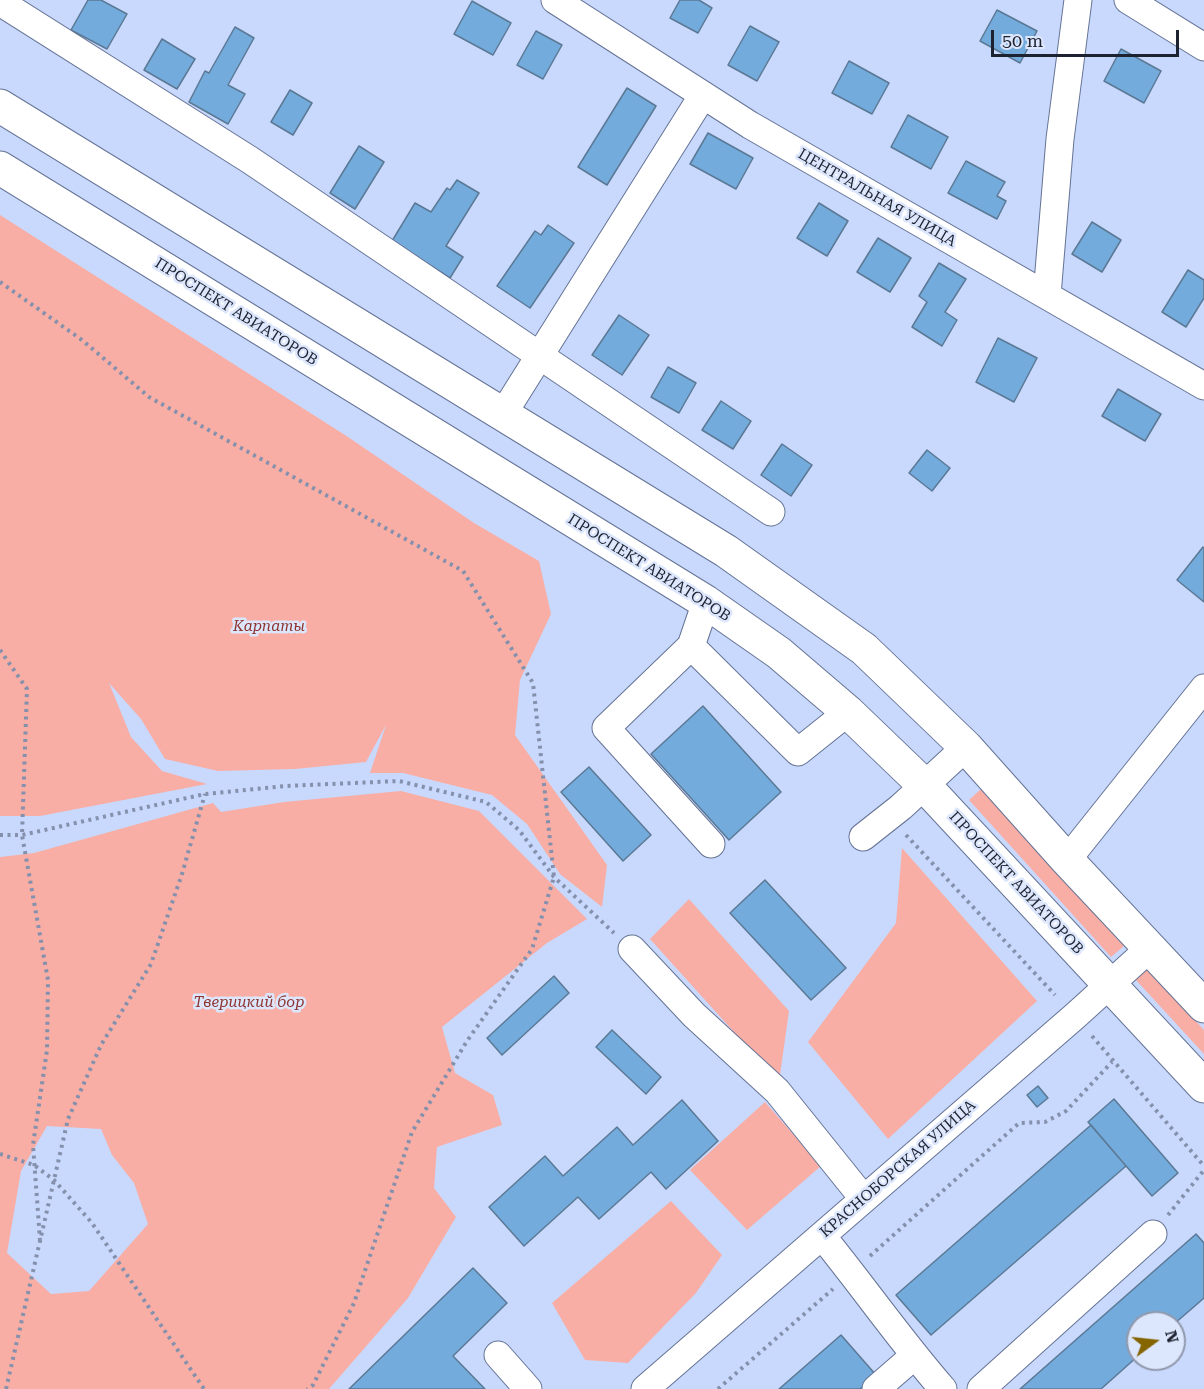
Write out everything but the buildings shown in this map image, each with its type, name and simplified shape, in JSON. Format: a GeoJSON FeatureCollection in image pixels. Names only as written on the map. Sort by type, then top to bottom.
{"type":"FeatureCollection","features":[{"type":"Feature","properties":{"kind":"main road"},"geometry":{"type":"LineString","coordinates":[[0,106],[726,551],[864,649],[966,747],[1067,860],[1204,1006]]}},
{"type":"Feature","properties":{"kind":"main road","name":"ПРОСПЕКТ АВИАТОРОВ"},"geometry":{"type":"LineString","coordinates":[[0,168],[706,602],[779,653],[848,712],[924,785],[1204,1086]]}},
{"type":"Feature","properties":{"kind":"street","name":"ЦЕНТРАЛЬНАЯ УЛИЦА"},"geometry":{"type":"LineString","coordinates":[[555,0],[750,125],[1204,386]]}},
{"type":"Feature","properties":{"kind":"street"},"geometry":{"type":"LineString","coordinates":[[1047,295],[1060,139],[1078,0]]}},
{"type":"Feature","properties":{"kind":"street"},"geometry":{"type":"LineString","coordinates":[[1128,0],[1204,47]]}},
{"type":"Feature","properties":{"kind":"street"},"geometry":{"type":"LineString","coordinates":[[0,2],[250,160],[771,512]]}},
{"type":"Feature","properties":{"kind":"street"},"geometry":{"type":"LineString","coordinates":[[502,414],[703,95]]}},
{"type":"Feature","properties":{"kind":"street"},"geometry":{"type":"LineString","coordinates":[[706,602],[691,646],[606,728],[711,844]]}},
{"type":"Feature","properties":{"kind":"street"},"geometry":{"type":"LineString","coordinates":[[691,646],[798,752],[848,712]]}},
{"type":"Feature","properties":{"kind":"street"},"geometry":{"type":"LineString","coordinates":[[1067,860],[1204,688]]}},
{"type":"Feature","properties":{"kind":"street"},"geometry":{"type":"LineString","coordinates":[[863,837],[966,747]]}},
{"type":"Feature","properties":{"kind":"street","name":"КРАСНОБОРСКАЯ УЛИЦА"},"geometry":{"type":"LineString","coordinates":[[657,1385],[863,1198],[1150,948]]}},
{"type":"Feature","properties":{"kind":"street"},"geometry":{"type":"LineString","coordinates":[[632,949],[694,1015],[777,1091],[863,1198]]}},
{"type":"Feature","properties":{"kind":"street"},"geometry":{"type":"LineString","coordinates":[[981,1389],[1153,1234]]}},
{"type":"Feature","properties":{"kind":"street"},"geometry":{"type":"LineString","coordinates":[[822,1236],[852,1272],[914,1356],[943,1389]]}},
{"type":"Feature","properties":{"kind":"street"},"geometry":{"type":"LineString","coordinates":[[498,1355],[528,1389]]}},
{"type":"Feature","properties":{"kind":"street"},"geometry":{"type":"LineString","coordinates":[[876,1389],[914,1356]]}},
{"type":"Feature","properties":{"kind":"path"},"geometry":{"type":"LineString","coordinates":[[0,282],[82,340],[149,397],[463,571],[532,683],[554,877],[532,949],[467,1041],[412,1132],[354,1303],[313,1385],[307,1389]]}},
{"type":"Feature","properties":{"kind":"path"},"geometry":{"type":"LineString","coordinates":[[0,650],[27,689],[22,835],[48,980],[47,1050],[33,1145],[40,1245]]}},
{"type":"Feature","properties":{"kind":"path"},"geometry":{"type":"LineString","coordinates":[[0,835],[22,835],[205,794],[285,786],[399,781],[486,801],[519,830],[554,877],[632,949]]}},
{"type":"Feature","properties":{"kind":"path"},"geometry":{"type":"LineString","coordinates":[[6,1389],[68,1119],[101,1045],[151,964],[182,874],[205,794]]}},
{"type":"Feature","properties":{"kind":"path"},"geometry":{"type":"LineString","coordinates":[[889,816],[1055,994]]}},
{"type":"Feature","properties":{"kind":"path"},"geometry":{"type":"LineString","coordinates":[[1087,1031],[1204,1168],[1153,1234]]}},
{"type":"Feature","properties":{"kind":"path"},"geometry":{"type":"LineString","coordinates":[[718,1389],[1019,1123],[1045,1122],[1066,1111],[1112,1062]]}},
{"type":"Feature","properties":{"kind":"path"},"geometry":{"type":"LineString","coordinates":[[0,1155],[34,1165],[54,1180],[92,1223],[204,1389]]}},
{"type":"Feature","properties":{"kind":"green space","name":"Карпаты"},"geometry":{"type":"Polygon","coordinates":[[[0,215],[348,437],[474,523],[539,561],[551,614],[520,680],[515,735],[607,865],[602,907],[560,874],[527,824],[492,795],[403,773],[370,773],[386,725],[366,762],[295,769],[218,771],[165,759],[141,719],[109,683],[131,737],[162,771],[207,784],[40,816],[0,816],[0,215]]]}},
{"type":"Feature","properties":{"kind":"green space"},"geometry":{"type":"Polygon","coordinates":[[[981,789],[1124,946],[1111,957],[969,800],[981,789]]]}},
{"type":"Feature","properties":{"kind":"green space","name":"Тверицкий бор"},"geometry":{"type":"Polygon","coordinates":[[[401,791],[479,811],[587,919],[547,943],[442,1027],[455,1073],[493,1095],[502,1125],[437,1147],[434,1188],[456,1217],[408,1298],[329,1389],[0,1389],[0,857],[34,853],[213,803],[221,812],[284,802],[401,791]],[[47,1126],[21,1171],[7,1253],[51,1294],[89,1291],[148,1224],[134,1183],[112,1155],[101,1129],[47,1126]]]}},
{"type":"Feature","properties":{"kind":"green space"},"geometry":{"type":"Polygon","coordinates":[[[902,848],[1037,1001],[888,1139],[808,1042],[896,923],[902,848]]]}},
{"type":"Feature","properties":{"kind":"green space"},"geometry":{"type":"Polygon","coordinates":[[[689,899],[789,1011],[779,1082],[650,939],[689,899]]]}},
{"type":"Feature","properties":{"kind":"green space"},"geometry":{"type":"Polygon","coordinates":[[[1147,968],[1204,1030],[1204,1054],[1135,979],[1147,968]]]}},
{"type":"Feature","properties":{"kind":"green space"},"geometry":{"type":"Polygon","coordinates":[[[765,1102],[821,1166],[747,1230],[690,1170],[765,1102]]]}},
{"type":"Feature","properties":{"kind":"green space"},"geometry":{"type":"Polygon","coordinates":[[[671,1201],[722,1255],[696,1293],[628,1363],[585,1360],[552,1303],[671,1201]]]}}]}
